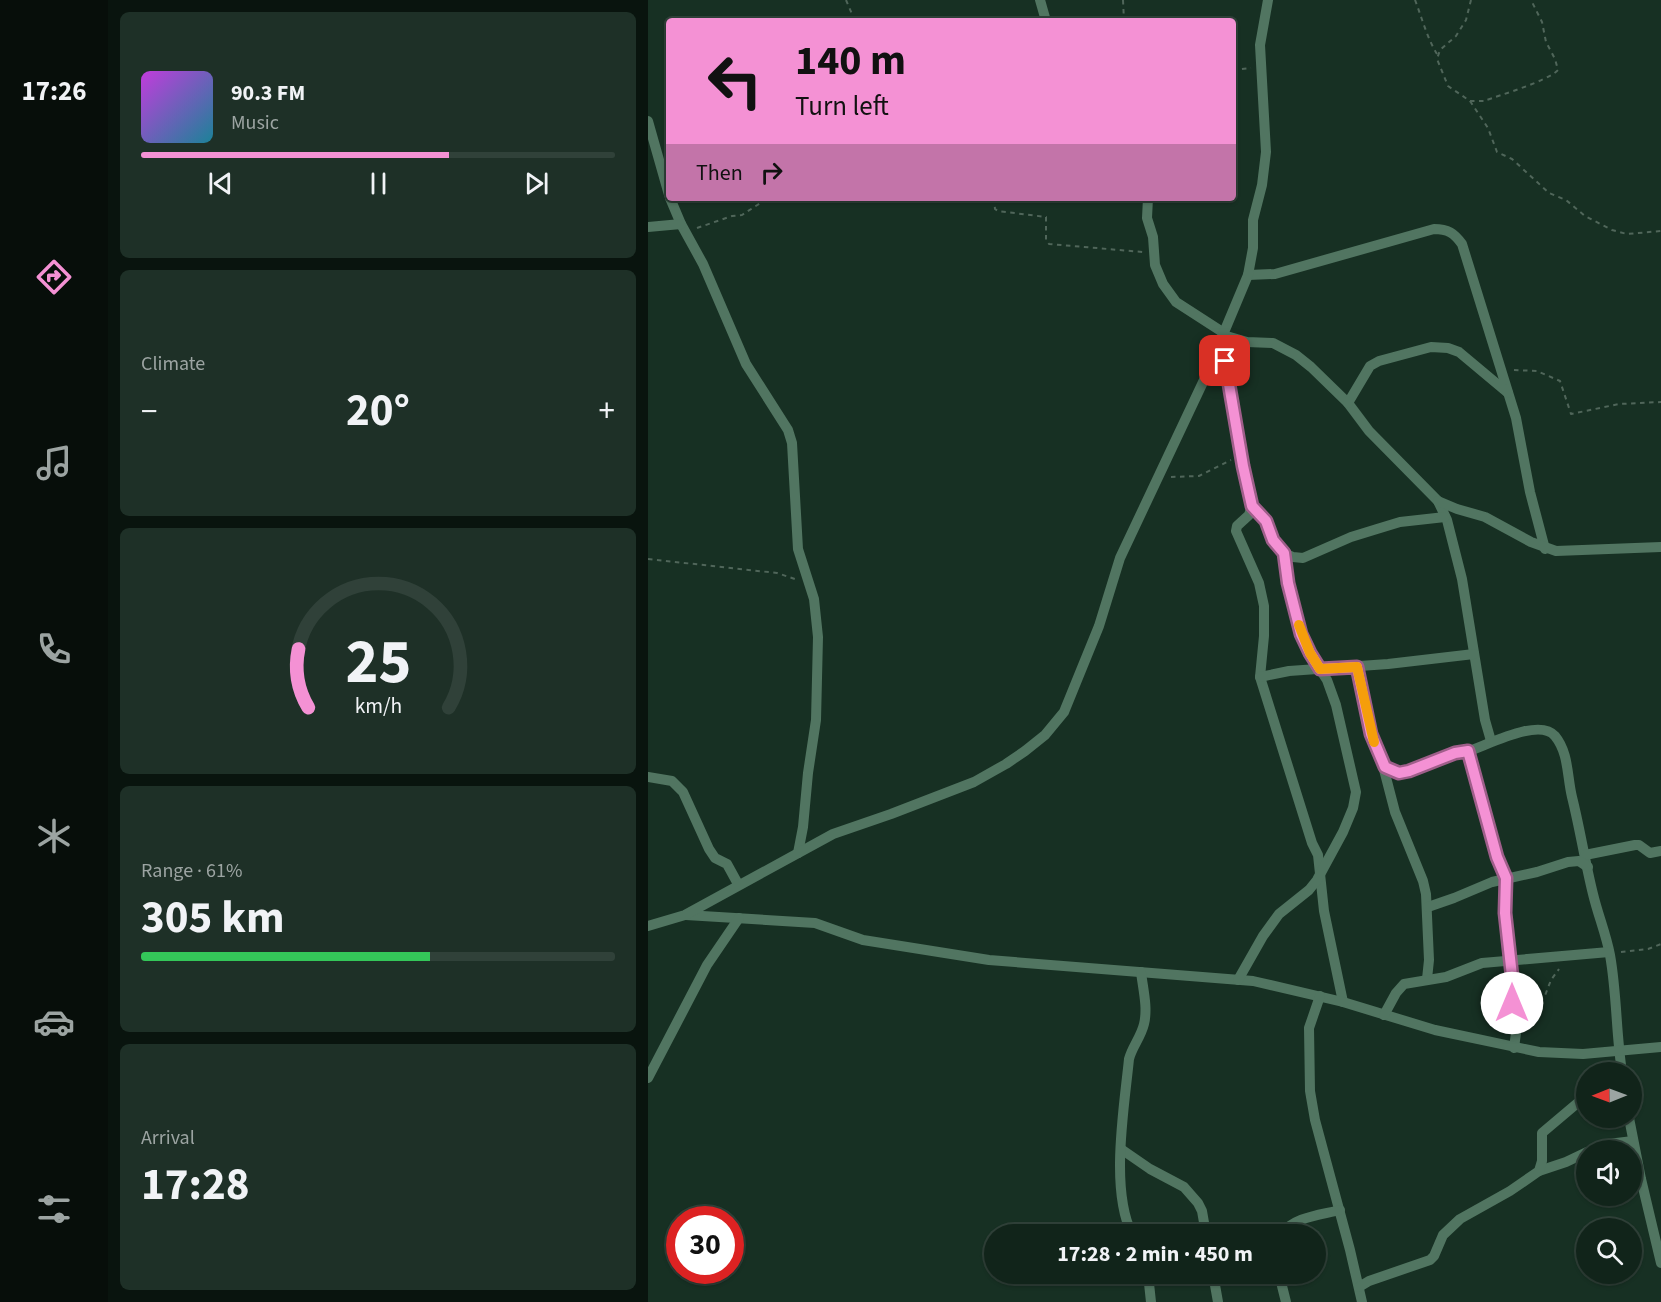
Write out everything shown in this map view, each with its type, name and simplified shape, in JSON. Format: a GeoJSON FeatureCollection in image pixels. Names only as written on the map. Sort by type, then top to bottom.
{"type":"FeatureCollection","features":[{"type":"Feature","properties":{"kind":"street"},"geometry":{"type":"LineString","coordinates":[[1040,0],[1045,18]]}},
{"type":"Feature","properties":{"kind":"street"},"geometry":{"type":"LineString","coordinates":[[648,926],[685,915],[833,834],[974,782],[1006,764],[1045,735],[1064,712],[1076,687],[1098,626],[1119,558],[1160,477],[1248,275],[1253,248],[1253,220],[1262,185],[1266,152],[1260,45],[1268,0]]}},
{"type":"Feature","properties":{"kind":"street"},"geometry":{"type":"LineString","coordinates":[[648,122],[666,183]]}},
{"type":"Feature","properties":{"kind":"street"},"geometry":{"type":"LineString","coordinates":[[672,201],[703,264],[746,364],[788,430],[794,459],[798,549],[817,615],[818,692],[798,853]]}},
{"type":"Feature","properties":{"kind":"street"},"geometry":{"type":"LineString","coordinates":[[1148,201],[1147,218],[1153,237],[1158,275],[1176,302],[1222,336],[1247,342],[1273,343],[1287,349],[1311,367],[1348,403],[1369,430],[1438,501],[1445,517],[1462,579],[1485,720],[1491,741]]}},
{"type":"Feature","properties":{"kind":"street"},"geometry":{"type":"LineString","coordinates":[[648,227],[683,227]]}},
{"type":"Feature","properties":{"kind":"street"},"geometry":{"type":"LineString","coordinates":[[1248,275],[1275,274],[1426,231],[1447,229],[1455,235],[1462,244],[1516,418],[1530,492],[1545,549]]}},
{"type":"Feature","properties":{"kind":"street"},"geometry":{"type":"LineString","coordinates":[[1222,336],[1241,455],[1252,506],[1249,515],[1239,523],[1236,531],[1259,583],[1264,606],[1260,677],[1312,843],[1318,855],[1319,876],[1333,962],[1343,1002]]}},
{"type":"Feature","properties":{"kind":"street"},"geometry":{"type":"LineString","coordinates":[[1348,403],[1370,366],[1379,361],[1431,347],[1448,348],[1459,352],[1508,393]]}},
{"type":"Feature","properties":{"kind":"street"},"geometry":{"type":"LineString","coordinates":[[1438,501],[1485,517],[1545,549],[1571,551],[1661,547]]}},
{"type":"Feature","properties":{"kind":"street"},"geometry":{"type":"LineString","coordinates":[[1252,506],[1266,521],[1273,540],[1284,553],[1303,558],[1351,537],[1400,522],[1445,517]]}},
{"type":"Feature","properties":{"kind":"street"},"geometry":{"type":"LineString","coordinates":[[1238,980],[1263,936],[1279,914],[1309,890],[1319,876],[1343,832],[1353,808],[1356,792],[1336,705],[1327,680],[1301,634],[1288,583],[1284,553]]}},
{"type":"Feature","properties":{"kind":"street"},"geometry":{"type":"LineString","coordinates":[[1260,677],[1289,671],[1357,667],[1474,654]]}},
{"type":"Feature","properties":{"kind":"street"},"geometry":{"type":"LineString","coordinates":[[1357,667],[1371,734],[1395,812],[1423,881],[1428,907],[1427,979]]}},
{"type":"Feature","properties":{"kind":"street"},"geometry":{"type":"LineString","coordinates":[[1381,761],[1385,767],[1399,773],[1420,768],[1491,741],[1537,729],[1544,729],[1556,736],[1566,760],[1570,790],[1610,952],[1620,1062]]}},
{"type":"Feature","properties":{"kind":"street"},"geometry":{"type":"LineString","coordinates":[[1468,751],[1497,857],[1506,878],[1505,913],[1512,1011],[1516,1033],[1514,1048]]}},
{"type":"Feature","properties":{"kind":"street"},"geometry":{"type":"LineString","coordinates":[[648,777],[672,781],[683,792],[708,849],[716,858],[727,864],[738,885]]}},
{"type":"Feature","properties":{"kind":"street"},"geometry":{"type":"LineString","coordinates":[[1585,855],[1635,845],[1639,845],[1650,853],[1661,851]]}},
{"type":"Feature","properties":{"kind":"street"},"geometry":{"type":"LineString","coordinates":[[1428,907],[1479,886],[1573,861],[1582,862],[1588,867]]}},
{"type":"Feature","properties":{"kind":"street"},"geometry":{"type":"LineString","coordinates":[[720,895],[718,906],[724,917]]}},
{"type":"Feature","properties":{"kind":"street"},"geometry":{"type":"LineString","coordinates":[[685,915],[814,923],[863,940],[989,960],[1253,981],[1343,1002],[1435,1030],[1539,1052],[1583,1054],[1661,1047]]}},
{"type":"Feature","properties":{"kind":"street"},"geometry":{"type":"LineString","coordinates":[[648,1078],[707,965],[739,918]]}},
{"type":"Feature","properties":{"kind":"street"},"geometry":{"type":"LineString","coordinates":[[1384,1015],[1396,993],[1404,984],[1455,975],[1482,963],[1610,952]]}},
{"type":"Feature","properties":{"kind":"street"},"geometry":{"type":"LineString","coordinates":[[1128,1224],[1120,1189],[1121,1149],[1129,1059],[1144,1023],[1141,972]]}},
{"type":"Feature","properties":{"kind":"street"},"geometry":{"type":"LineString","coordinates":[[1320,996],[1309,1028],[1310,1091],[1315,1120],[1362,1302]]}},
{"type":"Feature","properties":{"kind":"street"},"geometry":{"type":"LineString","coordinates":[[1539,1171],[1542,1161],[1542,1133],[1576,1104]]}},
{"type":"Feature","properties":{"kind":"street"},"geometry":{"type":"LineString","coordinates":[[1121,1149],[1150,1169],[1184,1187],[1198,1203],[1204,1224]]}},
{"type":"Feature","properties":{"kind":"street"},"geometry":{"type":"LineString","coordinates":[[1359,1287],[1369,1281],[1430,1260],[1443,1235],[1454,1223],[1510,1191],[1539,1171],[1576,1157]]}},
{"type":"Feature","properties":{"kind":"street"},"geometry":{"type":"LineString","coordinates":[[1642,1180],[1661,1263]]}},
{"type":"Feature","properties":{"kind":"street"},"geometry":{"type":"LineString","coordinates":[[1292,1224],[1340,1210]]}},
{"type":"Feature","properties":{"kind":"street"},"geometry":{"type":"LineString","coordinates":[[1149,1284],[1151,1302]]}},
{"type":"Feature","properties":{"kind":"street"},"geometry":{"type":"LineString","coordinates":[[1215,1284],[1218,1302]]}},
{"type":"Feature","properties":{"kind":"street"},"geometry":{"type":"LineString","coordinates":[[1282,1284],[1286,1302]]}},
{"type":"Feature","properties":{"kind":"path"},"geometry":{"type":"LineString","coordinates":[[846,0],[854,18]]}},
{"type":"Feature","properties":{"kind":"path"},"geometry":{"type":"LineString","coordinates":[[1124,0],[1124,18]]}},
{"type":"Feature","properties":{"kind":"path"},"geometry":{"type":"LineString","coordinates":[[1415,0],[1448,86],[1470,101],[1488,128],[1497,152],[1512,159],[1549,193],[1566,200],[1585,216],[1622,233],[1661,231]]}},
{"type":"Feature","properties":{"kind":"path"},"geometry":{"type":"LineString","coordinates":[[1437,54],[1461,28],[1466,20],[1471,0]]}},
{"type":"Feature","properties":{"kind":"path"},"geometry":{"type":"LineString","coordinates":[[1470,101],[1484,100],[1503,94],[1543,79],[1558,70],[1546,42],[1542,22],[1531,0]]}},
{"type":"Feature","properties":{"kind":"path"},"geometry":{"type":"LineString","coordinates":[[1236,70],[1260,67]]}},
{"type":"Feature","properties":{"kind":"path"},"geometry":{"type":"LineString","coordinates":[[683,227],[742,215],[763,201]]}},
{"type":"Feature","properties":{"kind":"path"},"geometry":{"type":"LineString","coordinates":[[994,201],[995,209],[998,212],[1046,217],[1046,240],[1050,244],[1154,253]]}},
{"type":"Feature","properties":{"kind":"path"},"geometry":{"type":"LineString","coordinates":[[1501,369],[1537,371],[1560,381],[1571,414],[1619,404],[1661,402]]}},
{"type":"Feature","properties":{"kind":"path"},"geometry":{"type":"LineString","coordinates":[[1160,477],[1199,476],[1241,455]]}},
{"type":"Feature","properties":{"kind":"path"},"geometry":{"type":"LineString","coordinates":[[648,559],[777,573],[808,586]]}},
{"type":"Feature","properties":{"kind":"path"},"geometry":{"type":"LineString","coordinates":[[1610,952],[1635,951],[1661,944]]}},
{"type":"Feature","properties":{"kind":"path"},"geometry":{"type":"LineString","coordinates":[[1512,1011],[1524,1010],[1544,998],[1551,980],[1570,954]]}},
{"type":"Feature","properties":{"kind":"slow traffic"},"geometry":{"type":"LineString","coordinates":[[1299,625],[1310,653],[1320,669],[1357,667],[1374,742]]}},
{"type":"Feature","properties":{"kind":"route"},"geometry":{"type":"LineString","coordinates":[[1225,361],[1252,506],[1263,516],[1273,540],[1284,553],[1288,583],[1301,634],[1310,653],[1320,669],[1357,667],[1371,734],[1381,761],[1391,771],[1399,773],[1409,771],[1455,753],[1468,751],[1476,775],[1481,805],[1501,869],[1506,878],[1505,913],[1512,976],[1512,1003]]}}]}
